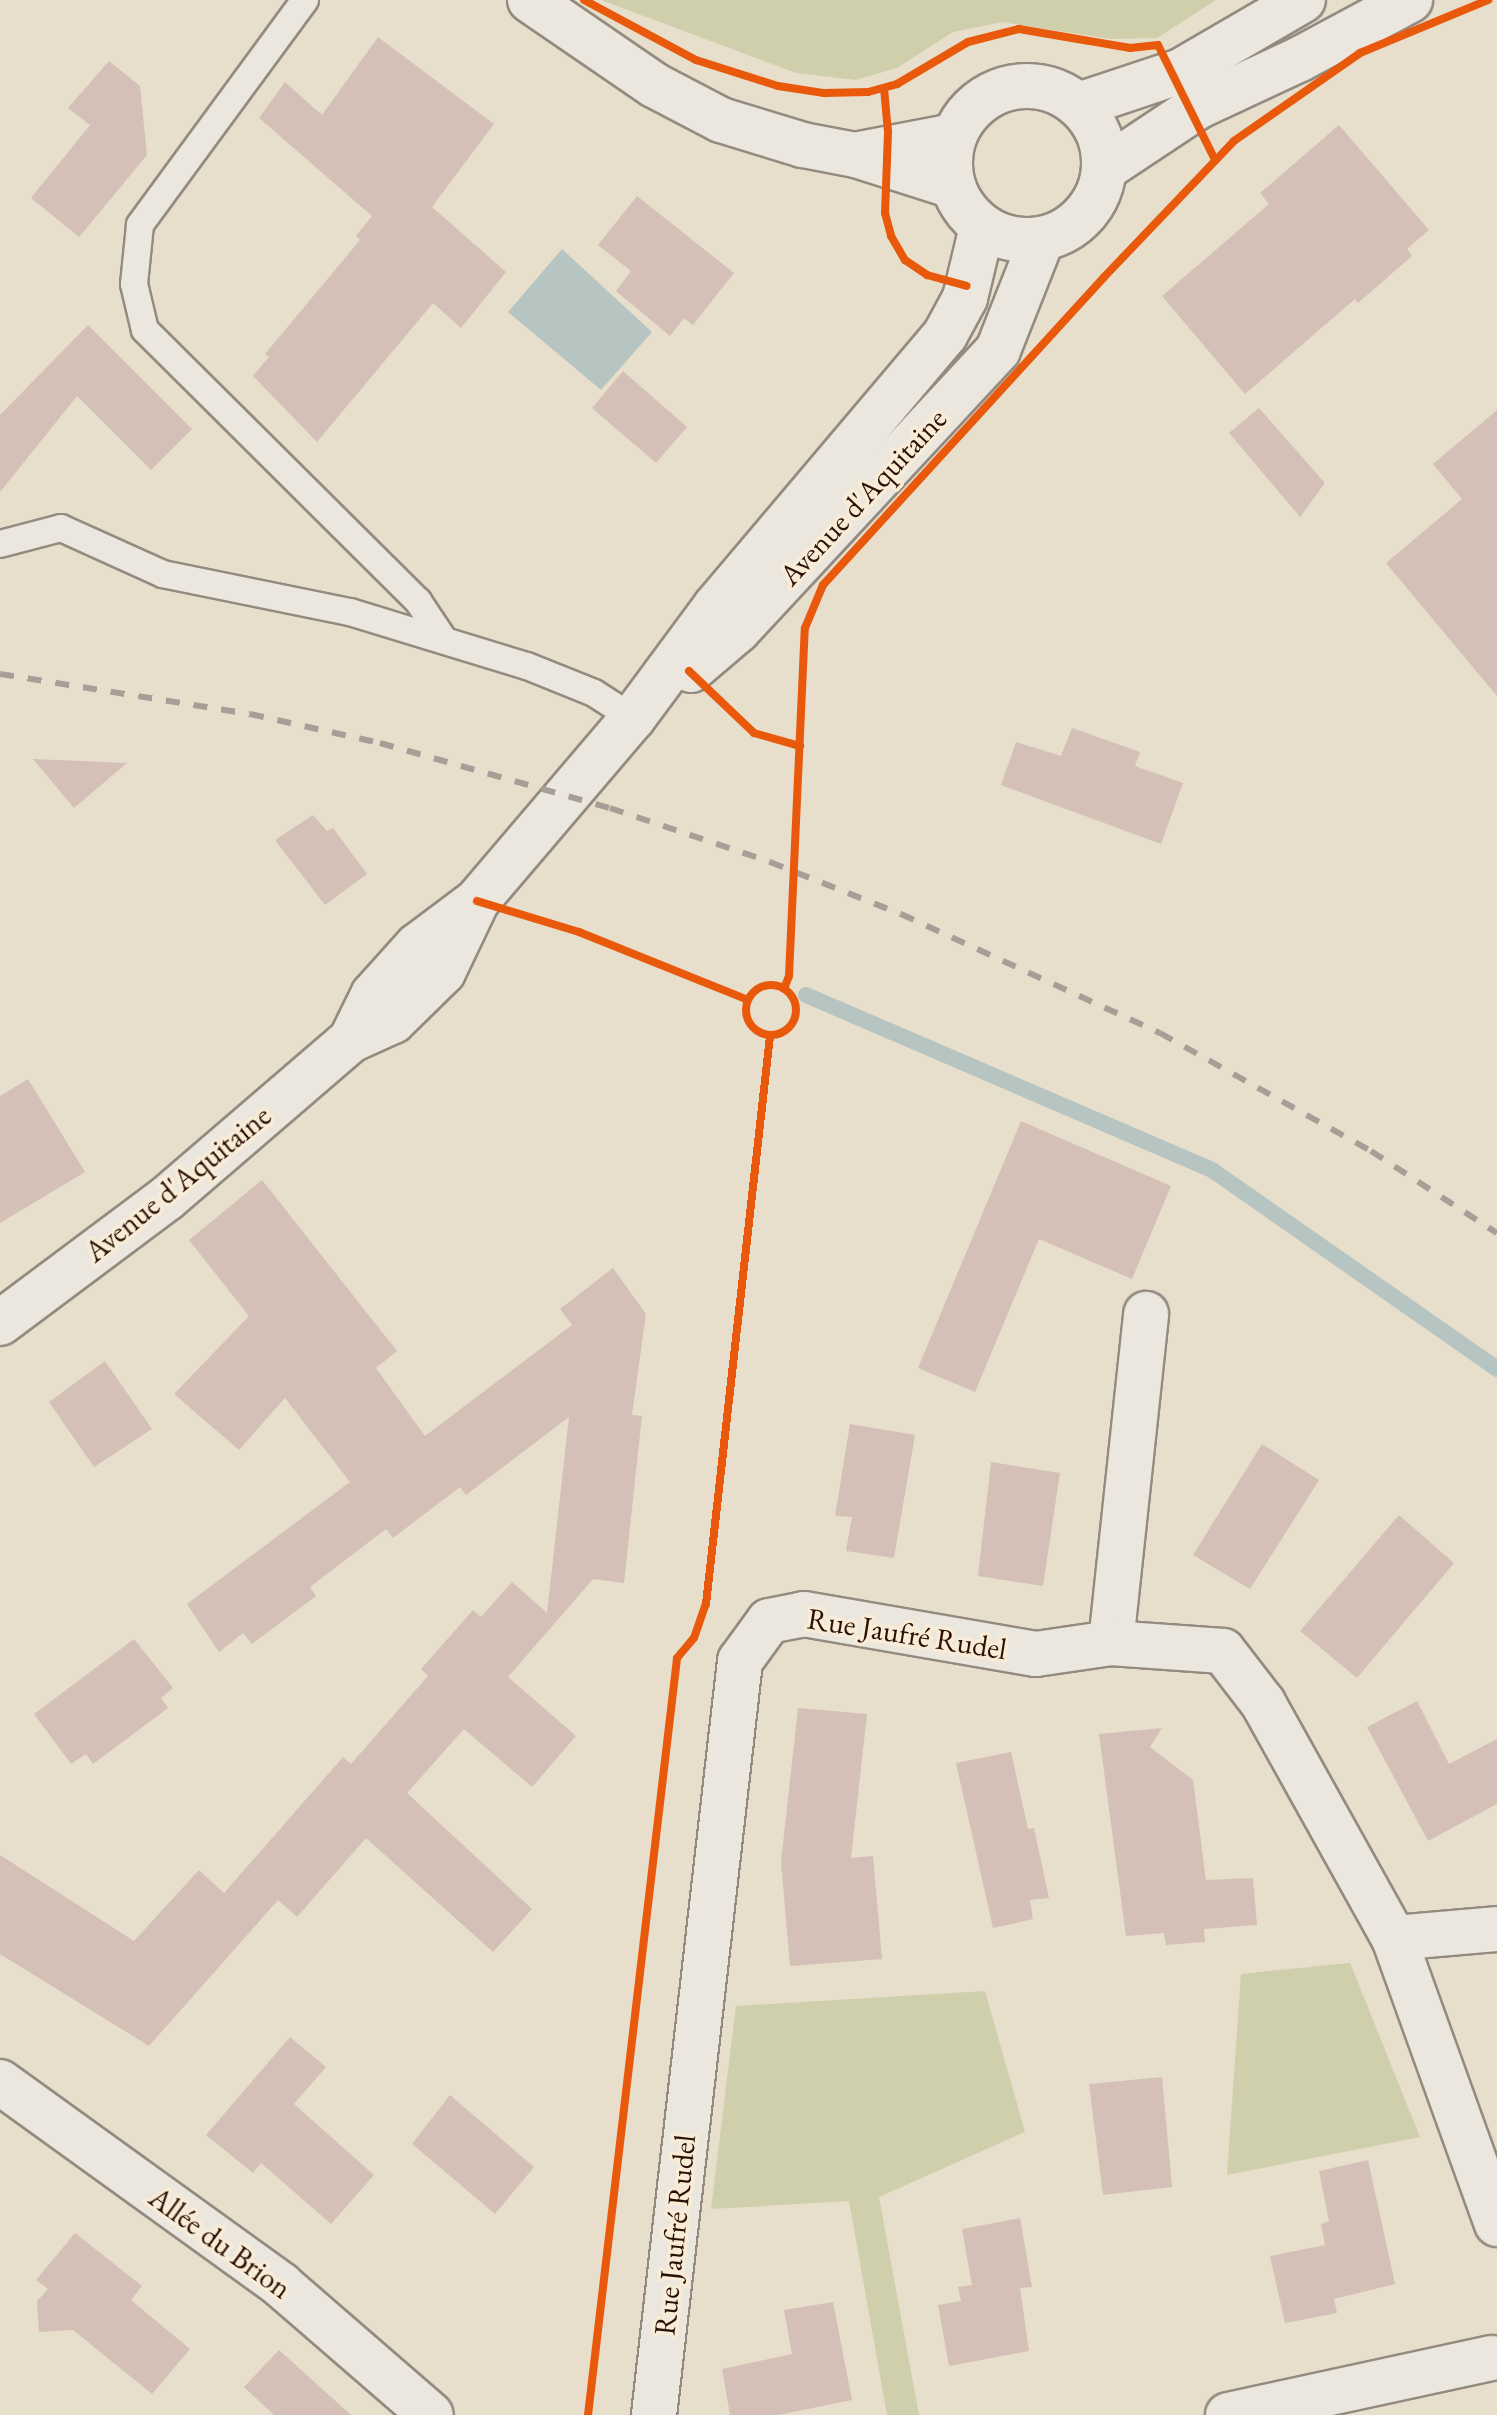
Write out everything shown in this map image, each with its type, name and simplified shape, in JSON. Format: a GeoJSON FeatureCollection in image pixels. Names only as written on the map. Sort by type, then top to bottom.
{"type":"FeatureCollection","features":[{"type":"Feature","properties":{"kind":"street"},"geometry":{"type":"LineString","coordinates":[[530,0],[654,85],[721,120],[803,145],[856,155],[953,186]]}},
{"type":"Feature","properties":{"kind":"street"},"geometry":{"type":"LineString","coordinates":[[1079,105],[1181,71],[1303,0]]}},
{"type":"Feature","properties":{"kind":"street"},"geometry":{"type":"LineString","coordinates":[[1104,169],[1199,106],[1300,59],[1410,0]]}},
{"type":"Feature","properties":{"kind":"street"},"geometry":{"type":"LineString","coordinates":[[1034,86],[1058,92],[1079,105],[1098,135],[1104,169],[1099,192],[1087,212],[1070,228],[1042,239],[1003,237],[982,227],[964,209],[953,186],[950,161],[954,136],[966,114],[985,97],[1008,88],[1034,86]]}},
{"type":"Feature","properties":{"kind":"street"},"geometry":{"type":"LineString","coordinates":[[856,155],[954,136]]}},
{"type":"Feature","properties":{"kind":"street","name":"Avenue d'Aquitaine"},"geometry":{"type":"LineString","coordinates":[[0,1323],[166,1199],[351,1040],[393,1021],[443,972],[477,901],[633,718],[715,607],[945,335],[965,298],[982,227]]}},
{"type":"Feature","properties":{"kind":"street","name":"Avenue d'Aquitaine"},"geometry":{"type":"LineString","coordinates":[[633,718],[738,630],[998,350],[1042,239]]}},
{"type":"Feature","properties":{"kind":"street"},"geometry":{"type":"LineString","coordinates":[[1111,1643],[1146,1314]]}},
{"type":"Feature","properties":{"kind":"street","name":"Rue Jaufré Rudel"},"geometry":{"type":"LineString","coordinates":[[654,2415],[740,1661],[769,1621],[804,1614],[1036,1654],[1111,1643],[1223,1651],[1263,1703],[1394,1938],[1497,2224]]}},
{"type":"Feature","properties":{"kind":"street"},"geometry":{"type":"LineString","coordinates":[[1394,1938],[1497,1929]]}},
{"type":"Feature","properties":{"kind":"street","name":"Allée du Brion"},"geometry":{"type":"LineString","coordinates":[[0,2082],[281,2285],[405,2406]]}},
{"type":"Feature","properties":{"kind":"street"},"geometry":{"type":"LineString","coordinates":[[1228,2415],[1492,2358]]}},
{"type":"Feature","properties":{"kind":"lane"},"geometry":{"type":"LineString","coordinates":[[305,0],[140,225],[134,284],[145,330],[418,601],[444,640]]}},
{"type":"Feature","properties":{"kind":"lane"},"geometry":{"type":"LineString","coordinates":[[0,544],[61,528],[163,574],[350,612],[527,666],[594,693],[633,718]]}},
{"type":"Feature","properties":{"kind":"green space"},"geometry":{"type":"Polygon","coordinates":[[[601,0],[1216,0],[1157,38],[1111,39],[1002,22],[953,32],[897,68],[856,80],[796,73],[601,0]]]}},
{"type":"Feature","properties":{"kind":"green space"},"geometry":{"type":"Polygon","coordinates":[[[1350,1963],[1420,2137],[1227,2175],[1241,1974],[1350,1963]]]}},
{"type":"Feature","properties":{"kind":"green space"},"geometry":{"type":"Polygon","coordinates":[[[985,1991],[1025,2132],[879,2197],[919,2415],[887,2415],[849,2201],[711,2209],[736,2006],[985,1991]]]}},
{"type":"Feature","properties":{"kind":"shaded area"},"geometry":{"type":"Polygon","coordinates":[[[562,249],[652,332],[601,390],[508,312],[562,249]]]}},
{"type":"Feature","properties":{"kind":"building"},"geometry":{"type":"Polygon","coordinates":[[[378,37],[494,124],[432,207],[506,272],[461,328],[433,303],[317,442],[253,376],[269,357],[265,354],[360,240],[356,236],[372,216],[259,118],[285,82],[322,115],[378,37]]]}},
{"type":"Feature","properties":{"kind":"building"},"geometry":{"type":"Polygon","coordinates":[[[109,61],[140,86],[147,155],[79,237],[31,198],[90,125],[68,108],[109,61]]]}},
{"type":"Feature","properties":{"kind":"building"},"geometry":{"type":"Polygon","coordinates":[[[1339,125],[1429,230],[1407,249],[1412,256],[1358,303],[1355,299],[1245,394],[1162,296],[1269,204],[1260,193],[1339,125]]]}},
{"type":"Feature","properties":{"kind":"building"},"geometry":{"type":"Polygon","coordinates":[[[637,196],[734,273],[693,325],[684,318],[670,336],[616,291],[631,271],[598,245],[637,196]]]}},
{"type":"Feature","properties":{"kind":"building"},"geometry":{"type":"Polygon","coordinates":[[[88,325],[192,429],[151,470],[77,396],[0,492],[0,415],[88,325]]]}},
{"type":"Feature","properties":{"kind":"building"},"geometry":{"type":"Polygon","coordinates":[[[623,371],[687,427],[656,463],[592,408],[623,371]]]}},
{"type":"Feature","properties":{"kind":"building"},"geometry":{"type":"Polygon","coordinates":[[[1259,408],[1325,483],[1300,517],[1229,433],[1259,408]]]}},
{"type":"Feature","properties":{"kind":"building"},"geometry":{"type":"Polygon","coordinates":[[[1497,410],[1497,696],[1386,563],[1462,499],[1433,464],[1497,410]]]}},
{"type":"Feature","properties":{"kind":"building"},"geometry":{"type":"Polygon","coordinates":[[[1072,728],[1140,752],[1135,766],[1183,783],[1161,844],[1001,785],[1016,742],[1061,756],[1072,728]]]}},
{"type":"Feature","properties":{"kind":"building"},"geometry":{"type":"Polygon","coordinates":[[[33,759],[127,763],[74,808],[33,759]]]}},
{"type":"Feature","properties":{"kind":"building"},"geometry":{"type":"Polygon","coordinates":[[[313,815],[327,831],[333,828],[367,874],[325,905],[275,840],[313,815]]]}},
{"type":"Feature","properties":{"kind":"building"},"geometry":{"type":"Polygon","coordinates":[[[28,1079],[85,1172],[0,1223],[0,1096],[28,1079]]]}},
{"type":"Feature","properties":{"kind":"building"},"geometry":{"type":"Polygon","coordinates":[[[1021,1121],[1171,1186],[1132,1279],[1039,1239],[975,1392],[918,1368],[1021,1121]]]}},
{"type":"Feature","properties":{"kind":"building"},"geometry":{"type":"Polygon","coordinates":[[[262,1180],[397,1351],[376,1368],[425,1436],[572,1325],[560,1309],[613,1268],[646,1314],[632,1415],[642,1416],[624,1583],[593,1579],[508,1677],[576,1736],[532,1787],[464,1729],[407,1793],[532,1909],[493,1952],[366,1838],[297,1917],[278,1900],[149,2046],[0,1954],[0,1855],[134,1941],[199,1870],[224,1893],[343,1757],[351,1764],[428,1676],[421,1669],[473,1610],[481,1617],[512,1582],[547,1613],[569,1417],[466,1495],[460,1487],[393,1538],[386,1529],[310,1587],[316,1596],[252,1644],[243,1633],[219,1652],[187,1604],[350,1482],[285,1398],[239,1450],[174,1394],[249,1316],[189,1240],[262,1180]]]}},
{"type":"Feature","properties":{"kind":"building"},"geometry":{"type":"Polygon","coordinates":[[[105,1361],[152,1429],[94,1467],[49,1402],[105,1361]]]}},
{"type":"Feature","properties":{"kind":"building"},"geometry":{"type":"Polygon","coordinates":[[[850,1424],[915,1435],[894,1558],[846,1551],[852,1517],[835,1516],[850,1424]]]}},
{"type":"Feature","properties":{"kind":"building"},"geometry":{"type":"Polygon","coordinates":[[[1262,1444],[1319,1480],[1250,1589],[1193,1555],[1262,1444]]]}},
{"type":"Feature","properties":{"kind":"building"},"geometry":{"type":"Polygon","coordinates":[[[991,1462],[1060,1473],[1043,1586],[978,1576],[991,1462]]]}},
{"type":"Feature","properties":{"kind":"building"},"geometry":{"type":"Polygon","coordinates":[[[1399,1515],[1454,1563],[1357,1678],[1300,1631],[1399,1515]]]}},
{"type":"Feature","properties":{"kind":"building"},"geometry":{"type":"Polygon","coordinates":[[[134,1639],[173,1688],[161,1698],[168,1708],[93,1764],[86,1754],[71,1764],[34,1714],[134,1639]]]}},
{"type":"Feature","properties":{"kind":"building"},"geometry":{"type":"Polygon","coordinates":[[[1417,1701],[1449,1764],[1497,1739],[1497,1804],[1428,1841],[1367,1727],[1417,1701]]]}},
{"type":"Feature","properties":{"kind":"building"},"geometry":{"type":"Polygon","coordinates":[[[798,1708],[867,1714],[851,1858],[873,1856],[882,1959],[790,1966],[781,1862],[798,1708]]]}},
{"type":"Feature","properties":{"kind":"building"},"geometry":{"type":"Polygon","coordinates":[[[1162,1728],[1150,1747],[1193,1780],[1206,1880],[1253,1878],[1257,1925],[1204,1929],[1205,1942],[1166,1945],[1164,1933],[1126,1936],[1099,1734],[1162,1728]]]}},
{"type":"Feature","properties":{"kind":"building"},"geometry":{"type":"Polygon","coordinates":[[[1011,1752],[1028,1829],[1034,1828],[1049,1898],[1030,1900],[1033,1919],[993,1928],[956,1763],[1011,1752]]]}},
{"type":"Feature","properties":{"kind":"building"},"geometry":{"type":"Polygon","coordinates":[[[290,2037],[326,2067],[294,2104],[374,2175],[331,2224],[261,2163],[253,2173],[206,2135],[290,2037]]]}},
{"type":"Feature","properties":{"kind":"building"},"geometry":{"type":"Polygon","coordinates":[[[1162,2077],[1172,2187],[1103,2195],[1089,2084],[1162,2077]]]}},
{"type":"Feature","properties":{"kind":"building"},"geometry":{"type":"Polygon","coordinates":[[[450,2095],[534,2167],[495,2214],[412,2144],[450,2095]]]}},
{"type":"Feature","properties":{"kind":"building"},"geometry":{"type":"Polygon","coordinates":[[[1368,2160],[1395,2284],[1334,2299],[1337,2313],[1285,2323],[1270,2256],[1325,2245],[1321,2224],[1329,2221],[1319,2171],[1368,2160]]]}},
{"type":"Feature","properties":{"kind":"building"},"geometry":{"type":"Polygon","coordinates":[[[1020,2218],[1032,2287],[1020,2288],[1029,2351],[949,2366],[938,2305],[961,2301],[958,2287],[972,2285],[962,2229],[1020,2218]]]}},
{"type":"Feature","properties":{"kind":"building"},"geometry":{"type":"Polygon","coordinates":[[[75,2233],[142,2286],[131,2300],[190,2349],[152,2394],[73,2330],[39,2332],[37,2301],[48,2289],[36,2280],[75,2233]]]}},
{"type":"Feature","properties":{"kind":"building"},"geometry":{"type":"Polygon","coordinates":[[[833,2302],[852,2400],[778,2415],[730,2415],[722,2369],[792,2354],[784,2310],[833,2302]]]}},
{"type":"Feature","properties":{"kind":"building"},"geometry":{"type":"Polygon","coordinates":[[[279,2350],[351,2415],[274,2415],[244,2387],[279,2350]]]}},
{"type":"Feature","properties":{"kind":"waterway"},"geometry":{"type":"LineString","coordinates":[[806,995],[1212,1170],[1497,1369]]}},
{"type":"Feature","properties":{"kind":"railway"},"geometry":{"type":"LineString","coordinates":[[0,674],[250,714],[380,743],[610,808],[770,862],[901,914],[1160,1033],[1371,1151],[1497,1233]]}},
{"type":"Feature","properties":{"kind":"cycle path"},"geometry":{"type":"LineString","coordinates":[[584,0],[696,60],[778,86],[824,93],[868,92],[897,84],[968,42],[1019,29],[1130,48],[1158,45],[1215,160]]}},
{"type":"Feature","properties":{"kind":"cycle path"},"geometry":{"type":"LineString","coordinates":[[784,989],[789,976],[805,628],[823,585],[1104,277],[1234,141],[1360,53],[1488,0]]}},
{"type":"Feature","properties":{"kind":"cycle path"},"geometry":{"type":"LineString","coordinates":[[884,88],[888,132],[885,213],[891,236],[905,260],[927,275],[967,286]]}},
{"type":"Feature","properties":{"kind":"cycle path"},"geometry":{"type":"LineString","coordinates":[[689,671],[754,733],[800,746]]}},
{"type":"Feature","properties":{"kind":"cycle path"},"geometry":{"type":"LineString","coordinates":[[477,901],[579,932],[748,1000]]}},
{"type":"Feature","properties":{"kind":"cycle path"},"geometry":{"type":"LineString","coordinates":[[771,985],[789,992],[796,1010],[789,1028],[771,1035],[753,1028],[746,1010],[753,992],[771,985]]}},
{"type":"Feature","properties":{"kind":"cycle path"},"geometry":{"type":"LineString","coordinates":[[588,2415],[677,1658],[694,1638],[706,1604],[770,1036]]}}]}
